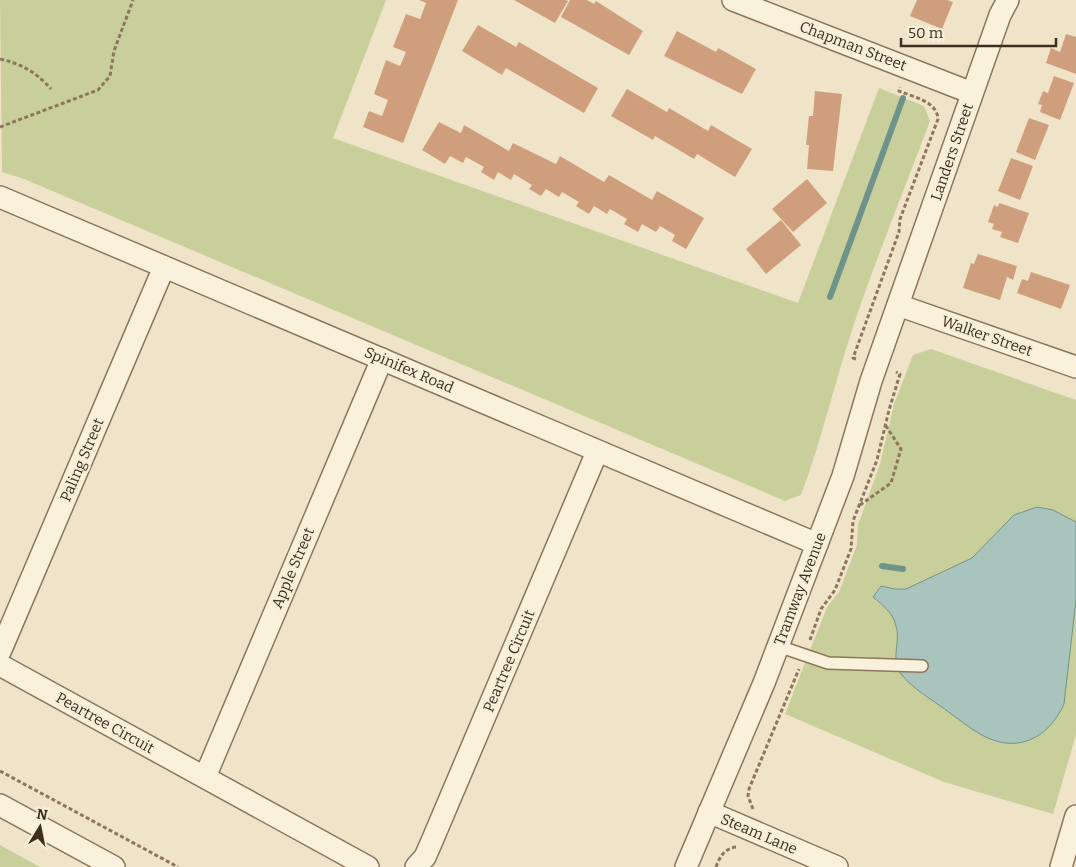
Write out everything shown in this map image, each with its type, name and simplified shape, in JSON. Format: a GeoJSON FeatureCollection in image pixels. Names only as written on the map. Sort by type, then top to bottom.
{"type":"FeatureCollection","features":[{"type":"Feature","properties":{"kind":"street","name":"Chapman Street"},"geometry":{"type":"LineString","coordinates":[[733,0],[972,93]]}},
{"type":"Feature","properties":{"kind":"street","name":"Landers Street"},"geometry":{"type":"LineString","coordinates":[[898,304],[972,93],[1008,0]]}},
{"type":"Feature","properties":{"kind":"street","name":"Spinifex Road"},"geometry":{"type":"LineString","coordinates":[[0,197],[817,544]]}},
{"type":"Feature","properties":{"kind":"street","name":"Paling Street"},"geometry":{"type":"LineString","coordinates":[[0,652],[164,268]]}},
{"type":"Feature","properties":{"kind":"street","name":"Walker Street"},"geometry":{"type":"LineString","coordinates":[[898,304],[1076,367]]}},
{"type":"Feature","properties":{"kind":"street","name":"Tramway Avenue"},"geometry":{"type":"LineString","coordinates":[[686,867],[778,646],[843,476],[866,396],[898,304]]}},
{"type":"Feature","properties":{"kind":"street","name":"Apple Street"},"geometry":{"type":"LineString","coordinates":[[205,777],[382,359]]}},
{"type":"Feature","properties":{"kind":"street","name":"Peartree Circuit"},"geometry":{"type":"LineString","coordinates":[[416,867],[425,857],[598,452]]}},
{"type":"Feature","properties":{"kind":"street","name":"Peartree Circuit"},"geometry":{"type":"LineString","coordinates":[[0,666],[368,867]]}},
{"type":"Feature","properties":{"kind":"street"},"geometry":{"type":"LineString","coordinates":[[0,805],[114,867]]}},
{"type":"Feature","properties":{"kind":"street","name":"Steam Lane"},"geometry":{"type":"LineString","coordinates":[[709,812],[837,867]]}},
{"type":"Feature","properties":{"kind":"street"},"geometry":{"type":"LineString","coordinates":[[1061,867],[1076,816]]}},
{"type":"Feature","properties":{"kind":"lane"},"geometry":{"type":"LineString","coordinates":[[778,646],[828,663],[922,666]]}},
{"type":"Feature","properties":{"kind":"path"},"geometry":{"type":"LineString","coordinates":[[0,127],[98,90],[110,76],[114,51],[134,0]]}},
{"type":"Feature","properties":{"kind":"path"},"geometry":{"type":"LineString","coordinates":[[0,59],[18,63],[36,73],[51,89]]}},
{"type":"Feature","properties":{"kind":"path"},"geometry":{"type":"LineString","coordinates":[[858,360],[853,358],[899,232],[900,219],[938,119],[937,113],[930,104],[899,91]]}},
{"type":"Feature","properties":{"kind":"path"},"geometry":{"type":"LineString","coordinates":[[751,814],[754,807],[748,796],[749,789],[804,656],[821,609],[835,590],[848,558],[853,541],[854,521],[877,460],[900,374],[893,372]]}},
{"type":"Feature","properties":{"kind":"path"},"geometry":{"type":"LineString","coordinates":[[860,506],[891,483],[901,449],[885,426]]}},
{"type":"Feature","properties":{"kind":"path"},"geometry":{"type":"LineString","coordinates":[[0,770],[178,867]]}},
{"type":"Feature","properties":{"kind":"path"},"geometry":{"type":"LineString","coordinates":[[716,867],[722,855],[727,850],[738,847],[740,841]]}},
{"type":"Feature","properties":{"kind":"green space"},"geometry":{"type":"Polygon","coordinates":[[[0,0],[386,0],[333,138],[798,303],[879,88],[924,106],[930,121],[854,324],[801,495],[785,501],[24,179],[2,172],[0,0]]]}},
{"type":"Feature","properties":{"kind":"green space"},"geometry":{"type":"Polygon","coordinates":[[[931,349],[1076,400],[1076,735],[1053,814],[944,782],[785,714],[827,607],[839,592],[857,545],[858,525],[880,464],[894,404],[913,355],[931,349]]]}},
{"type":"Feature","properties":{"kind":"green space"},"geometry":{"type":"Polygon","coordinates":[[[0,845],[40,867],[0,867],[0,845]]]}},
{"type":"Feature","properties":{"kind":"water"},"geometry":{"type":"Polygon","coordinates":[[[1037,507],[1053,510],[1076,522],[1076,600],[1064,704],[1049,726],[1040,734],[1030,740],[1006,743],[980,734],[922,694],[901,674],[896,663],[897,632],[895,621],[887,610],[873,597],[881,586],[906,589],[972,558],[1014,515],[1037,507]]]}},
{"type":"Feature","properties":{"kind":"building"},"geometry":{"type":"Polygon","coordinates":[[[419,0],[458,0],[403,143],[363,127],[369,111],[382,116],[388,100],[374,94],[386,60],[400,66],[406,52],[393,47],[406,14],[420,19],[426,3],[419,0]]]}},
{"type":"Feature","properties":{"kind":"building"},"geometry":{"type":"Polygon","coordinates":[[[514,0],[566,0],[568,1],[555,23],[514,0]]]}},
{"type":"Feature","properties":{"kind":"building"},"geometry":{"type":"Polygon","coordinates":[[[570,0],[587,0],[594,4],[596,1],[643,31],[629,55],[561,17],[570,0]]]}},
{"type":"Feature","properties":{"kind":"building"},"geometry":{"type":"Polygon","coordinates":[[[917,0],[947,0],[953,2],[942,29],[910,16],[917,0]]]}},
{"type":"Feature","properties":{"kind":"building"},"geometry":{"type":"Polygon","coordinates":[[[478,25],[516,47],[519,42],[598,88],[584,113],[506,68],[502,75],[462,51],[478,25]]]}},
{"type":"Feature","properties":{"kind":"building"},"geometry":{"type":"Polygon","coordinates":[[[677,31],[716,52],[718,48],[756,69],[742,94],[664,56],[677,31]]]}},
{"type":"Feature","properties":{"kind":"building"},"geometry":{"type":"Polygon","coordinates":[[[1066,34],[1076,37],[1076,74],[1046,63],[1051,48],[1060,52],[1066,34]]]}},
{"type":"Feature","properties":{"kind":"building"},"geometry":{"type":"Polygon","coordinates":[[[1054,76],[1074,83],[1060,120],[1040,112],[1042,105],[1038,104],[1043,91],[1048,93],[1054,76]]]}},
{"type":"Feature","properties":{"kind":"building"},"geometry":{"type":"Polygon","coordinates":[[[627,89],[667,112],[669,108],[708,131],[711,125],[752,149],[735,177],[697,154],[694,159],[655,136],[653,140],[611,116],[627,89]]]}},
{"type":"Feature","properties":{"kind":"building"},"geometry":{"type":"Polygon","coordinates":[[[815,91],[842,94],[833,171],[807,169],[809,145],[806,145],[809,116],[813,116],[815,91]]]}},
{"type":"Feature","properties":{"kind":"building"},"geometry":{"type":"Polygon","coordinates":[[[1029,118],[1049,125],[1035,160],[1016,152],[1029,118]]]}},
{"type":"Feature","properties":{"kind":"building"},"geometry":{"type":"Polygon","coordinates":[[[439,122],[461,133],[464,125],[509,151],[513,143],[556,164],[560,156],[604,182],[609,175],[652,200],[657,191],[704,218],[686,249],[672,241],[675,235],[660,226],[656,232],[642,224],[638,232],[624,224],[627,219],[610,209],[607,214],[594,206],[589,214],[576,206],[579,202],[562,192],[559,197],[546,189],[541,196],[529,189],[532,185],[514,174],[511,180],[498,172],[494,180],[481,172],[484,167],[466,157],[463,163],[450,156],[445,164],[422,150],[439,122]]]}},
{"type":"Feature","properties":{"kind":"building"},"geometry":{"type":"Polygon","coordinates":[[[1011,158],[1033,166],[1020,200],[998,191],[1011,158]]]}},
{"type":"Feature","properties":{"kind":"building"},"geometry":{"type":"Polygon","coordinates":[[[807,179],[827,203],[793,232],[772,209],[807,179]]]}},
{"type":"Feature","properties":{"kind":"building"},"geometry":{"type":"Polygon","coordinates":[[[999,203],[1029,213],[1018,243],[1000,237],[1002,232],[992,229],[994,224],[988,222],[994,205],[998,207],[999,203]]]}},
{"type":"Feature","properties":{"kind":"building"},"geometry":{"type":"Polygon","coordinates":[[[781,220],[801,245],[766,274],[746,249],[781,220]]]}},
{"type":"Feature","properties":{"kind":"building"},"geometry":{"type":"Polygon","coordinates":[[[978,254],[1017,266],[1013,280],[1007,277],[1000,300],[963,288],[971,263],[974,264],[978,254]]]}},
{"type":"Feature","properties":{"kind":"building"},"geometry":{"type":"Polygon","coordinates":[[[1031,272],[1070,285],[1061,309],[1017,293],[1022,279],[1028,281],[1031,272]]]}},
{"type":"Feature","properties":{"kind":"waterway"},"geometry":{"type":"LineString","coordinates":[[830,297],[903,98]]}},
{"type":"Feature","properties":{"kind":"waterway"},"geometry":{"type":"LineString","coordinates":[[882,566],[903,569]]}}]}
